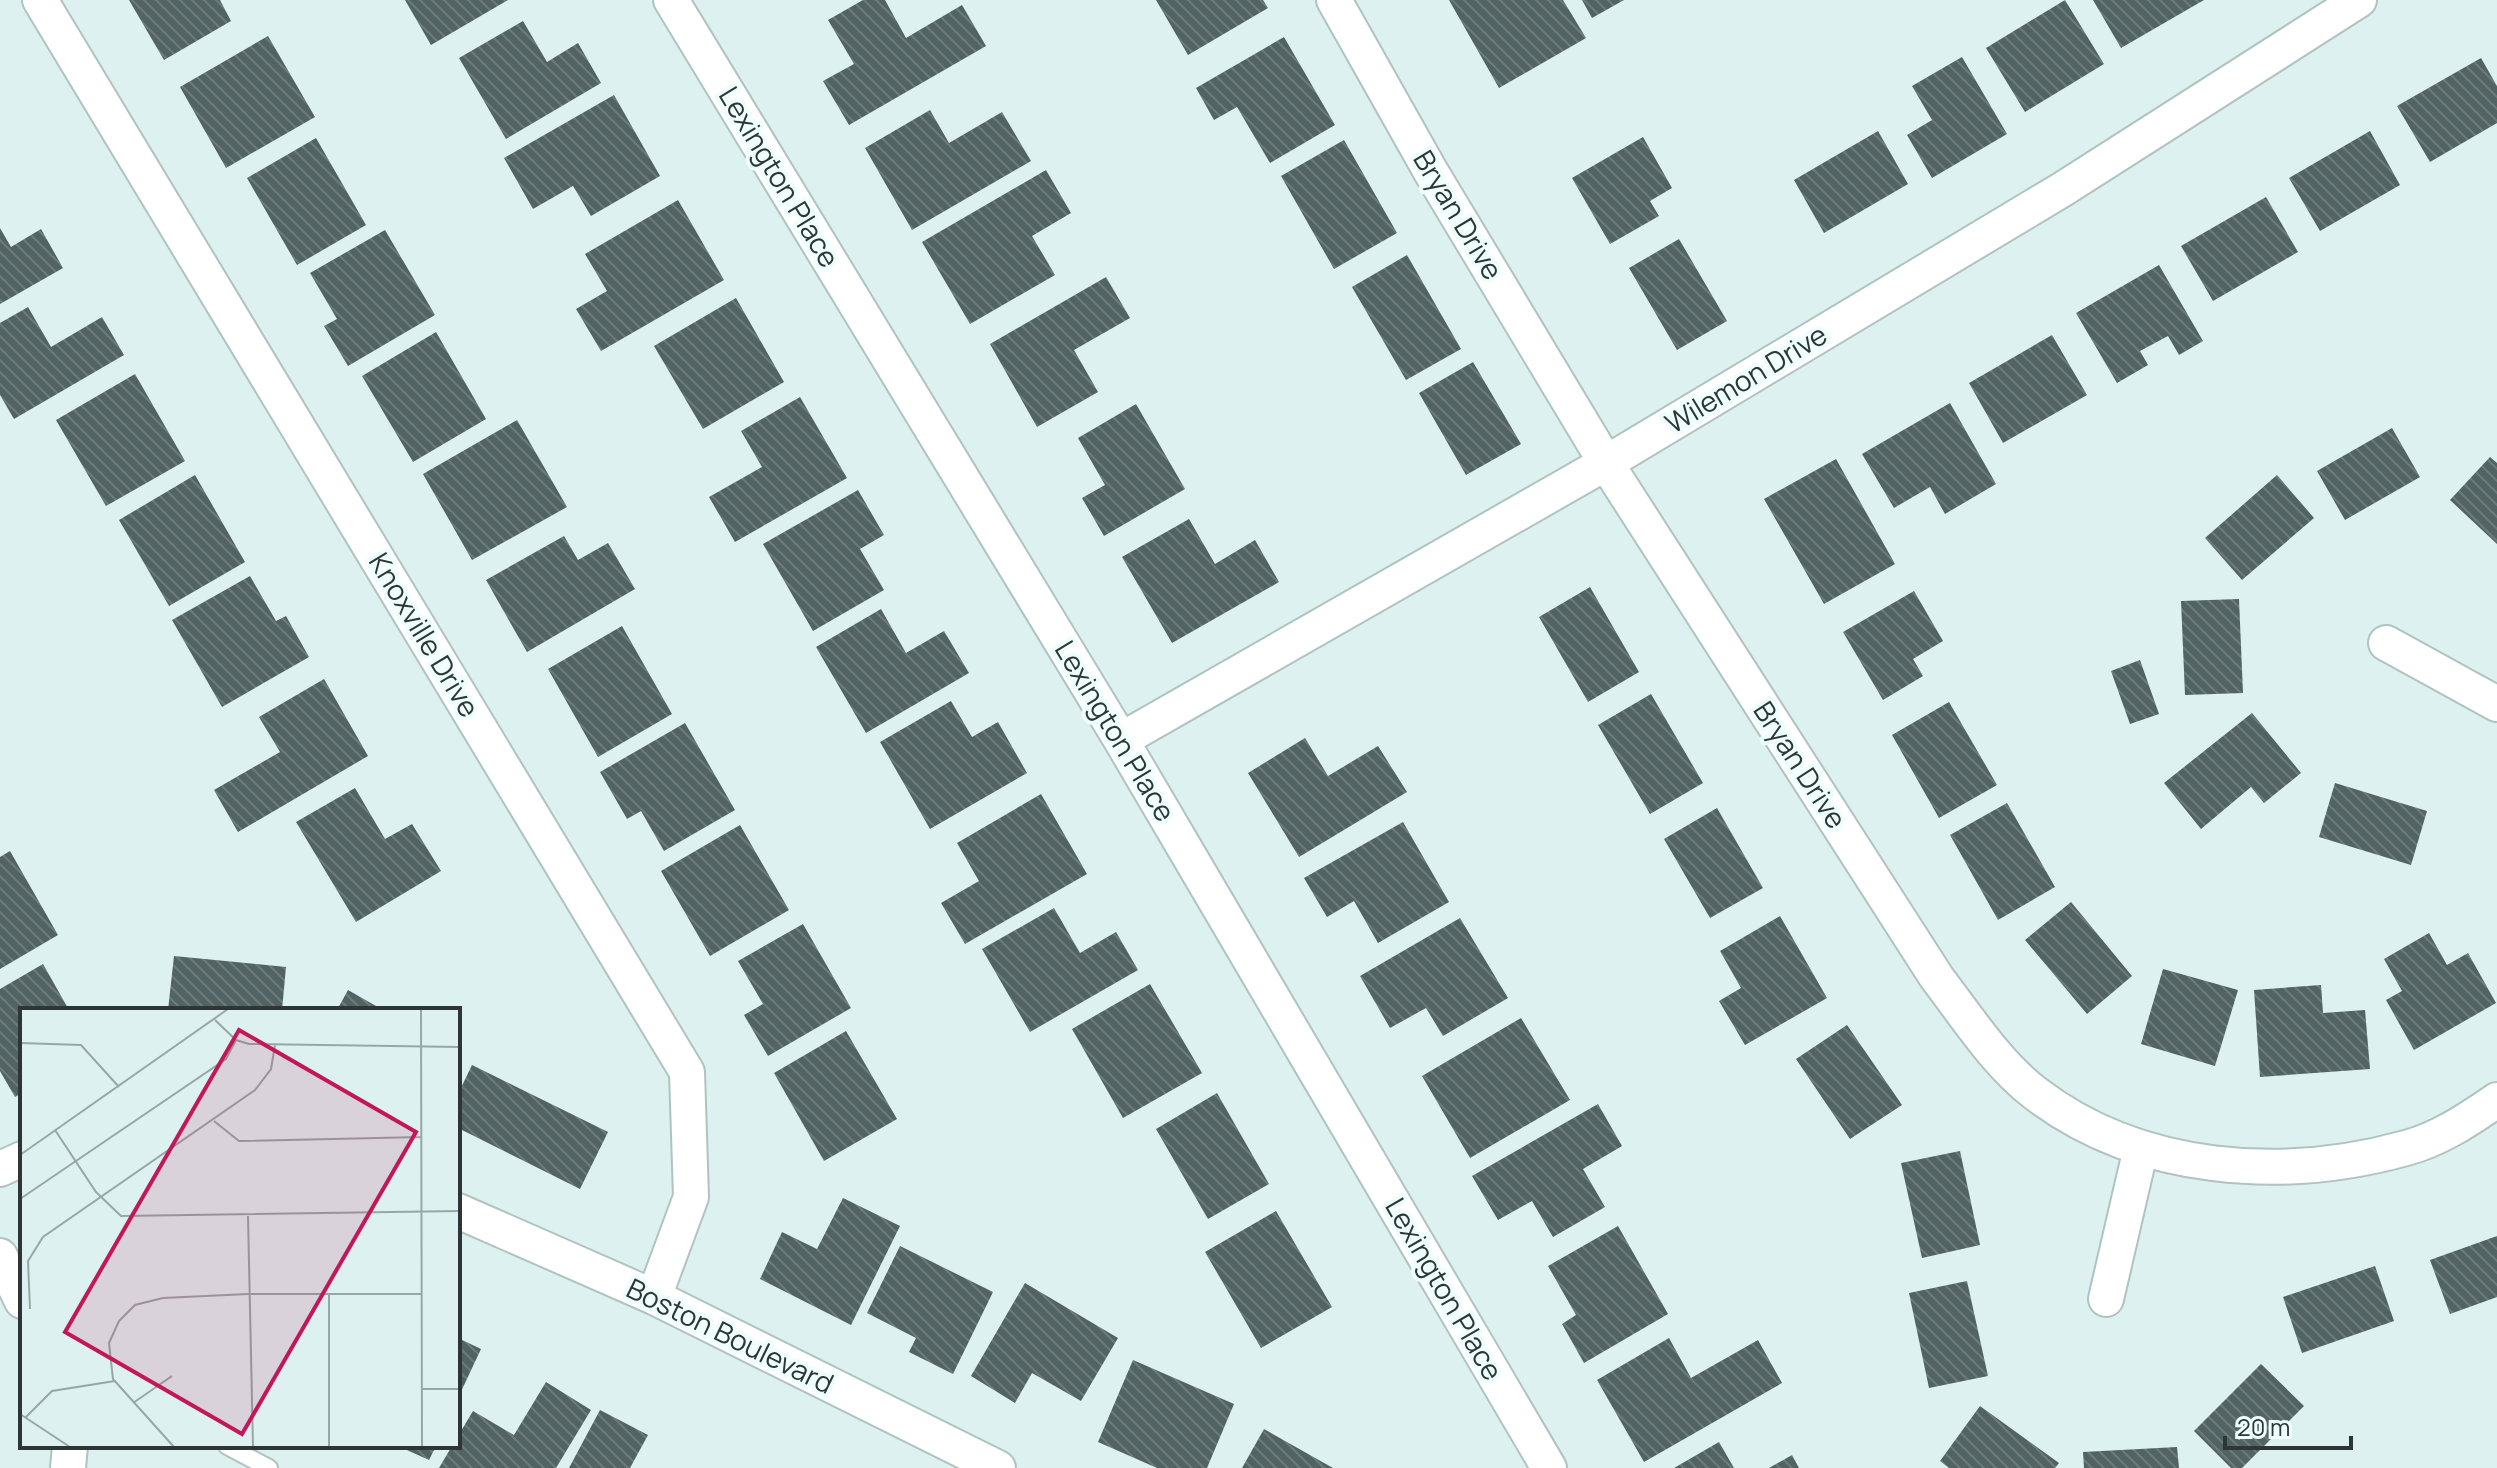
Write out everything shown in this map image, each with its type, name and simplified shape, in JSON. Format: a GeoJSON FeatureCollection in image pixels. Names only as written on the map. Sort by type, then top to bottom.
{"type":"FeatureCollection","features":[{"type":"Feature","properties":{"kind":"street","name":"Knoxville Drive"},"geometry":{"type":"LineString","coordinates":[[40,0],[687,1072],[691,1197],[654,1297]]}},
{"type":"Feature","properties":{"kind":"street","name":"Lexington Place"},"geometry":{"type":"LineString","coordinates":[[671,0],[1121,740],[1549,1468]]}},
{"type":"Feature","properties":{"kind":"street","name":"Bryan Drive"},"geometry":{"type":"LineString","coordinates":[[1334,0],[1431,172],[1606,463],[1937,978],[1989,1046],[2034,1093],[2080,1122],[2141,1148],[2235,1167],[2293,1168],[2407,1148],[2454,1129],[2497,1100]]}},
{"type":"Feature","properties":{"kind":"street","name":"Wilemon Drive"},"geometry":{"type":"LineString","coordinates":[[1121,740],[1606,463],[2063,189],[2359,0]]}},
{"type":"Feature","properties":{"kind":"street"},"geometry":{"type":"LineString","coordinates":[[2386,643],[2497,704]]}},
{"type":"Feature","properties":{"kind":"street"},"geometry":{"type":"LineString","coordinates":[[2106,1299],[2141,1148]]}},
{"type":"Feature","properties":{"kind":"street"},"geometry":{"type":"LineString","coordinates":[[0,1169],[20,1160]]}},
{"type":"Feature","properties":{"kind":"street","name":"Boston Boulevard"},"geometry":{"type":"LineString","coordinates":[[460,1212],[654,1297],[998,1468]]}},
{"type":"Feature","properties":{"kind":"street"},"geometry":{"type":"LineString","coordinates":[[0,1256],[20,1297]]}},
{"type":"Feature","properties":{"kind":"street"},"geometry":{"type":"LineString","coordinates":[[68,1468],[71,1448]]}},
{"type":"Feature","properties":{"kind":"lane"},"geometry":{"type":"LineString","coordinates":[[231,1448],[269,1468]]}},
{"type":"Feature","properties":{"kind":"building"},"geometry":{"type":"Polygon","coordinates":[[[129,0],[220,0],[231,21],[164,60],[129,0]]]}},
{"type":"Feature","properties":{"kind":"building"},"geometry":{"type":"Polygon","coordinates":[[[405,0],[508,0],[431,45],[405,0]]]}},
{"type":"Feature","properties":{"kind":"building"},"geometry":{"type":"Polygon","coordinates":[[[863,0],[885,0],[906,38],[962,5],[986,46],[849,125],[823,81],[854,64],[828,20],[863,0]]]}},
{"type":"Feature","properties":{"kind":"building"},"geometry":{"type":"Polygon","coordinates":[[[1156,0],[1263,0],[1268,8],[1188,55],[1156,0]]]}},
{"type":"Feature","properties":{"kind":"building"},"geometry":{"type":"Polygon","coordinates":[[[1449,0],[1563,0],[1586,38],[1499,88],[1449,0]]]}},
{"type":"Feature","properties":{"kind":"building"},"geometry":{"type":"Polygon","coordinates":[[[1582,0],[1624,0],[1592,18],[1582,0]]]}},
{"type":"Feature","properties":{"kind":"building"},"geometry":{"type":"Polygon","coordinates":[[[2065,0],[2104,64],[2025,112],[1986,48],[2065,0]]]}},
{"type":"Feature","properties":{"kind":"building"},"geometry":{"type":"Polygon","coordinates":[[[2093,0],[2204,0],[2121,48],[2093,0]]]}},
{"type":"Feature","properties":{"kind":"building"},"geometry":{"type":"Polygon","coordinates":[[[523,21],[547,62],[578,43],[601,83],[506,139],[459,58],[523,21]]]}},
{"type":"Feature","properties":{"kind":"building"},"geometry":{"type":"Polygon","coordinates":[[[268,36],[315,117],[226,168],[180,87],[268,36]]]}},
{"type":"Feature","properties":{"kind":"building"},"geometry":{"type":"Polygon","coordinates":[[[1284,37],[1335,125],[1270,163],[1237,107],[1214,120],[1196,88],[1284,37]]]}},
{"type":"Feature","properties":{"kind":"building"},"geometry":{"type":"Polygon","coordinates":[[[1962,57],[2007,134],[1932,178],[1907,135],[1932,120],[1912,86],[1962,57]]]}},
{"type":"Feature","properties":{"kind":"building"},"geometry":{"type":"Polygon","coordinates":[[[2481,58],[2497,86],[2497,123],[2430,162],[2397,106],[2481,58]]]}},
{"type":"Feature","properties":{"kind":"building"},"geometry":{"type":"Polygon","coordinates":[[[614,95],[660,176],[591,216],[573,186],[533,209],[504,158],[614,95]]]}},
{"type":"Feature","properties":{"kind":"building"},"geometry":{"type":"Polygon","coordinates":[[[930,110],[949,143],[1002,112],[1031,161],[912,230],[865,148],[930,110]]]}},
{"type":"Feature","properties":{"kind":"building"},"geometry":{"type":"Polygon","coordinates":[[[1878,131],[1908,184],[1824,233],[1794,180],[1878,131]]]}},
{"type":"Feature","properties":{"kind":"building"},"geometry":{"type":"Polygon","coordinates":[[[2370,131],[2400,185],[2320,231],[2289,178],[2370,131]]]}},
{"type":"Feature","properties":{"kind":"building"},"geometry":{"type":"Polygon","coordinates":[[[1643,137],[1672,188],[1650,201],[1659,216],[1610,244],[1572,178],[1643,137]]]}},
{"type":"Feature","properties":{"kind":"building"},"geometry":{"type":"Polygon","coordinates":[[[316,138],[366,225],[297,265],[247,178],[316,138]]]}},
{"type":"Feature","properties":{"kind":"building"},"geometry":{"type":"Polygon","coordinates":[[[1344,140],[1397,233],[1334,269],[1281,176],[1344,140]]]}},
{"type":"Feature","properties":{"kind":"building"},"geometry":{"type":"Polygon","coordinates":[[[1046,170],[1071,213],[1032,236],[1055,275],[970,324],[922,242],[1046,170]]]}},
{"type":"Feature","properties":{"kind":"building"},"geometry":{"type":"Polygon","coordinates":[[[2266,197],[2298,252],[2213,301],[2181,246],[2266,197]]]}},
{"type":"Feature","properties":{"kind":"building"},"geometry":{"type":"Polygon","coordinates":[[[678,200],[724,280],[601,351],[576,309],[607,291],[585,254],[678,200]]]}},
{"type":"Feature","properties":{"kind":"building"},"geometry":{"type":"Polygon","coordinates":[[[0,228],[11,247],[41,229],[63,268],[0,304],[0,228]]]}},
{"type":"Feature","properties":{"kind":"building"},"geometry":{"type":"Polygon","coordinates":[[[385,230],[435,315],[348,366],[324,326],[337,319],[310,273],[385,230]]]}},
{"type":"Feature","properties":{"kind":"building"},"geometry":{"type":"Polygon","coordinates":[[[1679,239],[1727,321],[1677,350],[1629,268],[1679,239]]]}},
{"type":"Feature","properties":{"kind":"building"},"geometry":{"type":"Polygon","coordinates":[[[1407,255],[1461,349],[1406,380],[1352,287],[1407,255]]]}},
{"type":"Feature","properties":{"kind":"building"},"geometry":{"type":"Polygon","coordinates":[[[2159,265],[2203,341],[2179,355],[2168,336],[2140,351],[2148,365],[2117,383],[2076,313],[2159,265]]]}},
{"type":"Feature","properties":{"kind":"building"},"geometry":{"type":"Polygon","coordinates":[[[1106,277],[1130,318],[1074,350],[1098,392],[1037,427],[990,344],[1106,277]]]}},
{"type":"Feature","properties":{"kind":"building"},"geometry":{"type":"Polygon","coordinates":[[[736,298],[784,382],[703,429],[654,346],[736,298]]]}},
{"type":"Feature","properties":{"kind":"building"},"geometry":{"type":"Polygon","coordinates":[[[28,307],[51,347],[102,317],[124,355],[14,419],[0,395],[0,323],[28,307]]]}},
{"type":"Feature","properties":{"kind":"building"},"geometry":{"type":"Polygon","coordinates":[[[436,332],[486,419],[413,462],[362,376],[436,332]]]}},
{"type":"Feature","properties":{"kind":"building"},"geometry":{"type":"Polygon","coordinates":[[[2052,335],[2087,395],[2003,443],[1969,383],[2052,335]]]}},
{"type":"Feature","properties":{"kind":"building"},"geometry":{"type":"Polygon","coordinates":[[[1473,362],[1521,444],[1466,475],[1419,393],[1473,362]]]}},
{"type":"Feature","properties":{"kind":"building"},"geometry":{"type":"Polygon","coordinates":[[[135,374],[185,461],[106,506],[56,420],[135,374]]]}},
{"type":"Feature","properties":{"kind":"building"},"geometry":{"type":"Polygon","coordinates":[[[800,397],[847,478],[735,542],[709,497],[762,467],[741,431],[800,397]]]}},
{"type":"Feature","properties":{"kind":"building"},"geometry":{"type":"Polygon","coordinates":[[[1950,403],[1996,484],[1945,514],[1930,487],[1894,508],[1862,454],[1950,403]]]}},
{"type":"Feature","properties":{"kind":"building"},"geometry":{"type":"Polygon","coordinates":[[[1136,404],[1185,489],[1104,536],[1082,498],[1105,485],[1078,438],[1136,404]]]}},
{"type":"Feature","properties":{"kind":"building"},"geometry":{"type":"Polygon","coordinates":[[[517,420],[567,507],[472,560],[423,474],[517,420]]]}},
{"type":"Feature","properties":{"kind":"building"},"geometry":{"type":"Polygon","coordinates":[[[2392,428],[2420,477],[2345,520],[2317,471],[2392,428]]]}},
{"type":"Feature","properties":{"kind":"building"},"geometry":{"type":"Polygon","coordinates":[[[2490,457],[2497,463],[2497,544],[2450,500],[2490,457]]]}},
{"type":"Feature","properties":{"kind":"building"},"geometry":{"type":"Polygon","coordinates":[[[1836,459],[1895,564],[1824,604],[1764,499],[1836,459]]]}},
{"type":"Feature","properties":{"kind":"building"},"geometry":{"type":"Polygon","coordinates":[[[195,475],[245,562],[169,606],[119,520],[195,475]]]}},
{"type":"Feature","properties":{"kind":"building"},"geometry":{"type":"Polygon","coordinates":[[[2277,475],[2314,518],[2242,580],[2205,538],[2277,475]]]}},
{"type":"Feature","properties":{"kind":"building"},"geometry":{"type":"Polygon","coordinates":[[[858,490],[884,535],[860,549],[884,590],[813,631],[763,544],[858,490]]]}},
{"type":"Feature","properties":{"kind":"building"},"geometry":{"type":"Polygon","coordinates":[[[1189,519],[1215,564],[1255,540],[1279,582],[1172,643],[1122,557],[1189,519]]]}},
{"type":"Feature","properties":{"kind":"building"},"geometry":{"type":"Polygon","coordinates":[[[564,536],[578,560],[608,543],[635,589],[527,652],[486,580],[564,536]]]}},
{"type":"Feature","properties":{"kind":"building"},"geometry":{"type":"Polygon","coordinates":[[[250,576],[276,621],[286,616],[309,657],[222,707],[172,620],[250,576]]]}},
{"type":"Feature","properties":{"kind":"building"},"geometry":{"type":"Polygon","coordinates":[[[1590,587],[1639,672],[1588,702],[1539,617],[1590,587]]]}},
{"type":"Feature","properties":{"kind":"building"},"geometry":{"type":"Polygon","coordinates":[[[1914,591],[1943,641],[1913,659],[1923,676],[1883,700],[1843,632],[1914,591]]]}},
{"type":"Feature","properties":{"kind":"building"},"geometry":{"type":"Polygon","coordinates":[[[2239,599],[2243,693],[2185,695],[2181,601],[2239,599]]]}},
{"type":"Feature","properties":{"kind":"building"},"geometry":{"type":"Polygon","coordinates":[[[881,609],[906,653],[944,631],[969,673],[866,733],[816,647],[881,609]]]}},
{"type":"Feature","properties":{"kind":"building"},"geometry":{"type":"Polygon","coordinates":[[[622,626],[672,714],[598,757],[548,669],[622,626]]]}},
{"type":"Feature","properties":{"kind":"building"},"geometry":{"type":"Polygon","coordinates":[[[2140,660],[2159,714],[2130,724],[2111,671],[2140,660]]]}},
{"type":"Feature","properties":{"kind":"building"},"geometry":{"type":"Polygon","coordinates":[[[324,679],[368,756],[238,832],[214,790],[280,752],[259,717],[324,679]]]}},
{"type":"Feature","properties":{"kind":"building"},"geometry":{"type":"Polygon","coordinates":[[[1651,694],[1703,783],[1650,814],[1598,725],[1651,694]]]}},
{"type":"Feature","properties":{"kind":"building"},"geometry":{"type":"Polygon","coordinates":[[[951,701],[972,737],[998,722],[1027,773],[930,829],[880,742],[951,701]]]}},
{"type":"Feature","properties":{"kind":"building"},"geometry":{"type":"Polygon","coordinates":[[[1949,702],[1997,785],[1939,818],[1892,735],[1949,702]]]}},
{"type":"Feature","properties":{"kind":"building"},"geometry":{"type":"Polygon","coordinates":[[[2252,713],[2301,773],[2264,803],[2251,787],[2201,829],[2164,783],[2252,713]]]}},
{"type":"Feature","properties":{"kind":"building"},"geometry":{"type":"Polygon","coordinates":[[[685,723],[735,810],[664,851],[641,811],[627,819],[600,772],[685,723]]]}},
{"type":"Feature","properties":{"kind":"building"},"geometry":{"type":"Polygon","coordinates":[[[1305,738],[1328,776],[1378,746],[1407,792],[1299,857],[1248,773],[1305,738]]]}},
{"type":"Feature","properties":{"kind":"building"},"geometry":{"type":"Polygon","coordinates":[[[2335,783],[2427,811],[2411,865],[2319,837],[2335,783]]]}},
{"type":"Feature","properties":{"kind":"building"},"geometry":{"type":"Polygon","coordinates":[[[355,788],[385,839],[412,824],[441,871],[356,922],[296,822],[355,788]]]}},
{"type":"Feature","properties":{"kind":"building"},"geometry":{"type":"Polygon","coordinates":[[[1041,794],[1087,874],[965,944],[941,903],[979,881],[957,843],[1041,794]]]}},
{"type":"Feature","properties":{"kind":"building"},"geometry":{"type":"Polygon","coordinates":[[[2007,803],[2055,887],[1998,920],[1950,835],[2007,803]]]}},
{"type":"Feature","properties":{"kind":"building"},"geometry":{"type":"Polygon","coordinates":[[[1717,808],[1763,888],[1710,918],[1664,839],[1717,808]]]}},
{"type":"Feature","properties":{"kind":"building"},"geometry":{"type":"Polygon","coordinates":[[[1403,822],[1449,902],[1378,943],[1354,901],[1327,917],[1304,878],[1403,822]]]}},
{"type":"Feature","properties":{"kind":"building"},"geometry":{"type":"Polygon","coordinates":[[[740,825],[789,910],[710,956],[661,871],[740,825]]]}},
{"type":"Feature","properties":{"kind":"building"},"geometry":{"type":"Polygon","coordinates":[[[10,851],[58,935],[0,969],[0,857],[10,851]]]}},
{"type":"Feature","properties":{"kind":"building"},"geometry":{"type":"Polygon","coordinates":[[[2071,902],[2132,976],[2087,1014],[2025,940],[2071,902]]]}},
{"type":"Feature","properties":{"kind":"building"},"geometry":{"type":"Polygon","coordinates":[[[1054,908],[1080,953],[1116,932],[1138,970],[1030,1032],[982,949],[1054,908]]]}},
{"type":"Feature","properties":{"kind":"building"},"geometry":{"type":"Polygon","coordinates":[[[1780,916],[1827,998],[1745,1045],[1719,1001],[1741,988],[1720,951],[1780,916]]]}},
{"type":"Feature","properties":{"kind":"building"},"geometry":{"type":"Polygon","coordinates":[[[1460,918],[1508,998],[1443,1036],[1426,1008],[1390,1028],[1360,976],[1460,918]]]}},
{"type":"Feature","properties":{"kind":"building"},"geometry":{"type":"Polygon","coordinates":[[[803,924],[851,1008],[768,1056],[744,1015],[763,1004],[738,961],[803,924]]]}},
{"type":"Feature","properties":{"kind":"building"},"geometry":{"type":"Polygon","coordinates":[[[2429,933],[2447,965],[2468,953],[2496,1003],[2414,1050],[2386,1000],[2402,991],[2384,959],[2429,933]]]}},
{"type":"Feature","properties":{"kind":"building"},"geometry":{"type":"Polygon","coordinates":[[[174,956],[286,967],[282,1008],[168,1008],[174,956]]]}},
{"type":"Feature","properties":{"kind":"building"},"geometry":{"type":"Polygon","coordinates":[[[43,964],[68,1008],[20,1008],[20,1094],[15,1097],[0,1071],[0,989],[43,964]]]}},
{"type":"Feature","properties":{"kind":"building"},"geometry":{"type":"Polygon","coordinates":[[[2163,969],[2238,990],[2215,1066],[2141,1044],[2163,969]]]}},
{"type":"Feature","properties":{"kind":"building"},"geometry":{"type":"Polygon","coordinates":[[[1150,984],[1202,1073],[1123,1118],[1072,1029],[1150,984]]]}},
{"type":"Feature","properties":{"kind":"building"},"geometry":{"type":"Polygon","coordinates":[[[2321,985],[2323,1013],[2365,1010],[2370,1069],[2260,1077],[2254,990],[2321,985]]]}},
{"type":"Feature","properties":{"kind":"building"},"geometry":{"type":"Polygon","coordinates":[[[348,990],[380,1008],[338,1008],[348,990]]]}},
{"type":"Feature","properties":{"kind":"building"},"geometry":{"type":"Polygon","coordinates":[[[1521,1018],[1570,1100],[1470,1158],[1422,1076],[1521,1018]]]}},
{"type":"Feature","properties":{"kind":"building"},"geometry":{"type":"Polygon","coordinates":[[[1847,1025],[1902,1105],[1850,1139],[1796,1059],[1847,1025]]]}},
{"type":"Feature","properties":{"kind":"building"},"geometry":{"type":"Polygon","coordinates":[[[846,1031],[897,1119],[824,1161],[774,1073],[846,1031]]]}},
{"type":"Feature","properties":{"kind":"building"},"geometry":{"type":"Polygon","coordinates":[[[472,1065],[608,1132],[580,1189],[460,1129],[460,1090],[472,1065]]]}},
{"type":"Feature","properties":{"kind":"building"},"geometry":{"type":"Polygon","coordinates":[[[1217,1093],[1269,1184],[1208,1219],[1156,1129],[1217,1093]]]}},
{"type":"Feature","properties":{"kind":"building"},"geometry":{"type":"Polygon","coordinates":[[[1598,1104],[1622,1146],[1583,1169],[1605,1207],[1553,1237],[1532,1201],[1498,1220],[1472,1176],[1598,1104]]]}},
{"type":"Feature","properties":{"kind":"building"},"geometry":{"type":"Polygon","coordinates":[[[1960,1151],[1980,1245],[1922,1258],[1901,1163],[1960,1151]]]}},
{"type":"Feature","properties":{"kind":"building"},"geometry":{"type":"Polygon","coordinates":[[[843,1198],[900,1226],[851,1325],[760,1279],[782,1232],[817,1249],[843,1198]]]}},
{"type":"Feature","properties":{"kind":"building"},"geometry":{"type":"Polygon","coordinates":[[[1276,1211],[1332,1307],[1261,1348],[1205,1252],[1276,1211]]]}},
{"type":"Feature","properties":{"kind":"building"},"geometry":{"type":"Polygon","coordinates":[[[1618,1226],[1668,1314],[1584,1363],[1562,1324],[1576,1315],[1548,1266],[1618,1226]]]}},
{"type":"Feature","properties":{"kind":"building"},"geometry":{"type":"Polygon","coordinates":[[[2497,1236],[2497,1297],[2450,1314],[2430,1260],[2497,1236]]]}},
{"type":"Feature","properties":{"kind":"building"},"geometry":{"type":"Polygon","coordinates":[[[900,1246],[993,1292],[953,1374],[909,1352],[916,1338],[867,1313],[900,1246]]]}},
{"type":"Feature","properties":{"kind":"building"},"geometry":{"type":"Polygon","coordinates":[[[2375,1266],[2394,1321],[2302,1353],[2283,1297],[2375,1266]]]}},
{"type":"Feature","properties":{"kind":"building"},"geometry":{"type":"Polygon","coordinates":[[[1967,1281],[1988,1376],[1929,1388],[1909,1293],[1967,1281]]]}},
{"type":"Feature","properties":{"kind":"building"},"geometry":{"type":"Polygon","coordinates":[[[1025,1283],[1118,1338],[1081,1401],[1032,1373],[1015,1403],[971,1376],[1025,1283]]]}},
{"type":"Feature","properties":{"kind":"building"},"geometry":{"type":"Polygon","coordinates":[[[1669,1338],[1691,1378],[1758,1340],[1782,1383],[1644,1462],[1597,1380],[1669,1338]]]}},
{"type":"Feature","properties":{"kind":"building"},"geometry":{"type":"Polygon","coordinates":[[[460,1339],[481,1349],[460,1394],[460,1339]]]}},
{"type":"Feature","properties":{"kind":"building"},"geometry":{"type":"Polygon","coordinates":[[[1133,1360],[1234,1404],[1207,1468],[1157,1468],[1098,1442],[1133,1360]]]}},
{"type":"Feature","properties":{"kind":"building"},"geometry":{"type":"Polygon","coordinates":[[[2261,1364],[2304,1406],[2242,1468],[2231,1468],[2194,1431],[2261,1364]]]}},
{"type":"Feature","properties":{"kind":"building"},"geometry":{"type":"Polygon","coordinates":[[[546,1382],[591,1410],[556,1468],[439,1468],[451,1448],[460,1448],[460,1433],[473,1411],[514,1435],[546,1382]]]}},
{"type":"Feature","properties":{"kind":"building"},"geometry":{"type":"Polygon","coordinates":[[[1980,1406],[2059,1463],[2055,1468],[1949,1468],[1940,1461],[1980,1406]]]}},
{"type":"Feature","properties":{"kind":"building"},"geometry":{"type":"Polygon","coordinates":[[[600,1410],[648,1435],[630,1468],[569,1468],[600,1410]]]}},
{"type":"Feature","properties":{"kind":"building"},"geometry":{"type":"Polygon","coordinates":[[[1264,1429],[1333,1468],[1242,1468],[1264,1429]]]}},
{"type":"Feature","properties":{"kind":"building"},"geometry":{"type":"Polygon","coordinates":[[[1719,1442],[1734,1468],[1674,1468],[1719,1442]]]}},
{"type":"Feature","properties":{"kind":"building"},"geometry":{"type":"Polygon","coordinates":[[[2177,1447],[2179,1468],[2084,1468],[2083,1452],[2177,1447]]]}},
{"type":"Feature","properties":{"kind":"building"},"geometry":{"type":"Polygon","coordinates":[[[402,1448],[435,1448],[429,1460],[402,1448]]]}},
{"type":"Feature","properties":{"kind":"building"},"geometry":{"type":"Polygon","coordinates":[[[1792,1455],[1799,1468],[1769,1468],[1792,1455]]]}}]}
